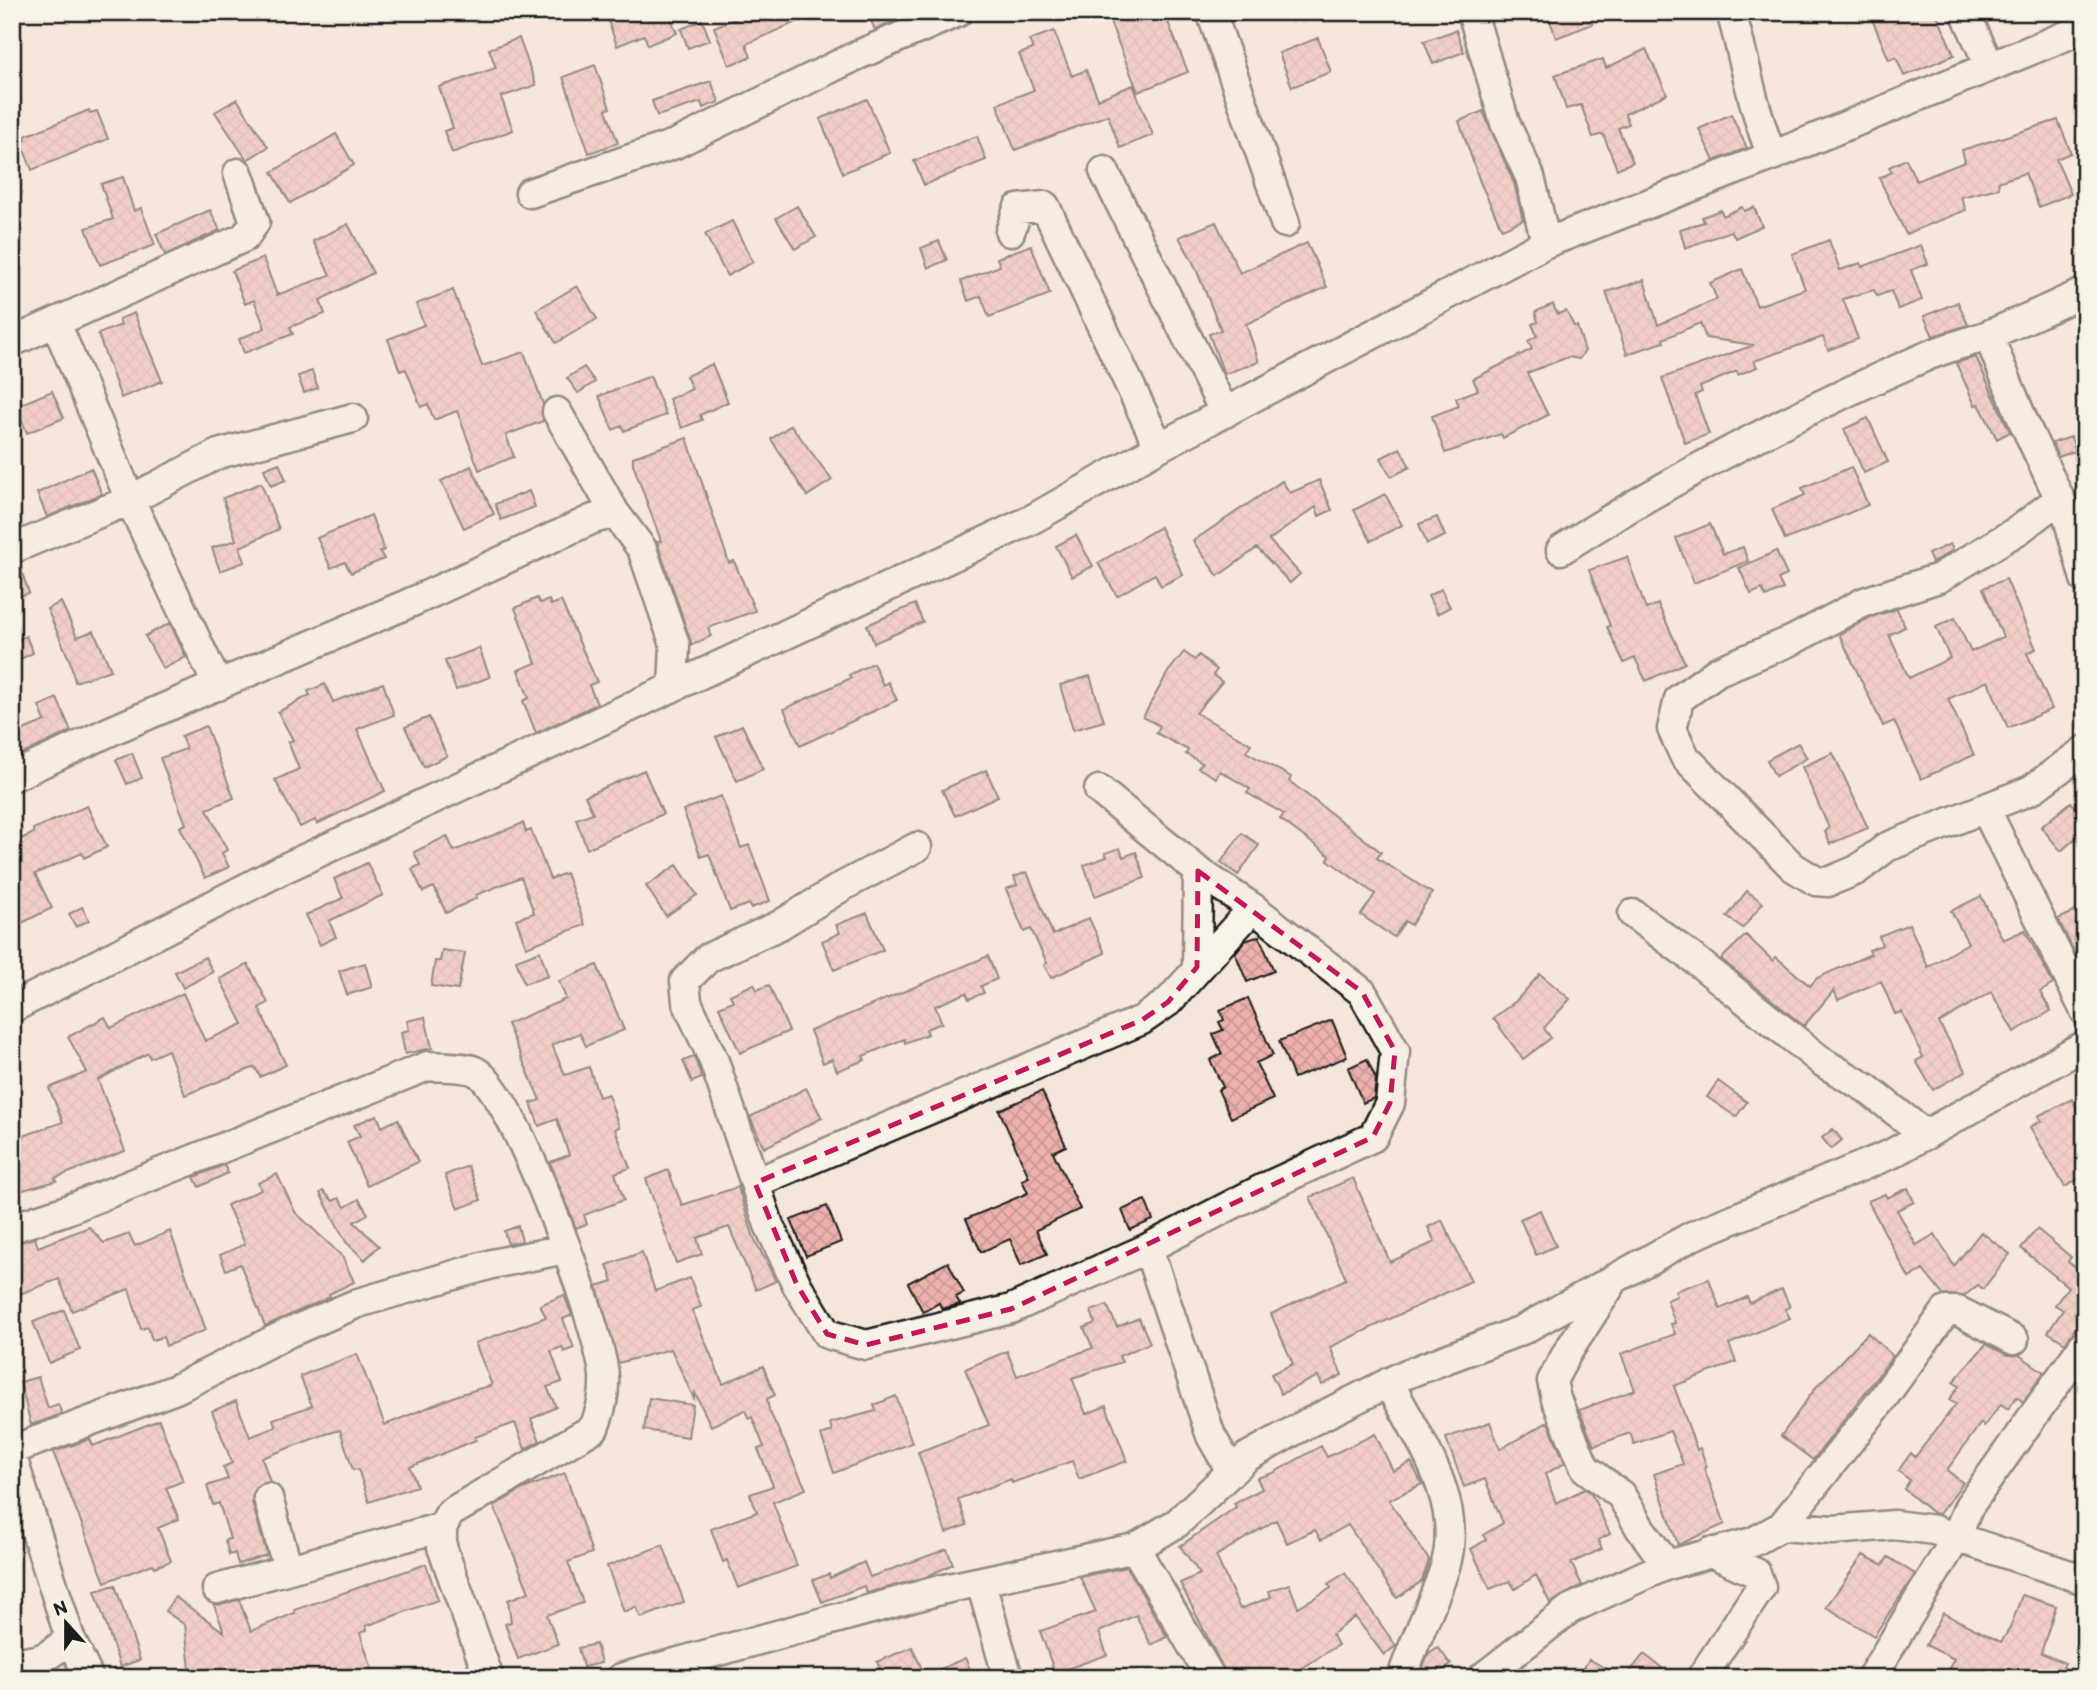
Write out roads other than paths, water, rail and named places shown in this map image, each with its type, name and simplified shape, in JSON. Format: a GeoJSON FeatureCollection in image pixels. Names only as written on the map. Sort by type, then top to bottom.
{"type":"FeatureCollection","features":[{"type":"Feature","properties":{"kind":"street"},"geometry":{"type":"LineString","coordinates":[[530,193],[674,144],[858,55],[958,12]]}},
{"type":"Feature","properties":{"kind":"street"},"geometry":{"type":"LineString","coordinates":[[1211,12],[1285,223]]}},
{"type":"Feature","properties":{"kind":"street"},"geometry":{"type":"LineString","coordinates":[[1472,12],[1505,123],[1530,177],[1546,243]]}},
{"type":"Feature","properties":{"kind":"street"},"geometry":{"type":"LineString","coordinates":[[1731,12],[1748,70],[1754,112],[1772,156]]}},
{"type":"Feature","properties":{"kind":"street"},"geometry":{"type":"LineString","coordinates":[[1965,12],[1990,66]]}},
{"type":"Feature","properties":{"kind":"street"},"geometry":{"type":"LineString","coordinates":[[12,1008],[285,868],[1030,520],[1159,447],[1546,243],[1772,156],[2085,28]]}},
{"type":"Feature","properties":{"kind":"street"},"geometry":{"type":"LineString","coordinates":[[1104,172],[1225,413]]}},
{"type":"Feature","properties":{"kind":"street"},"geometry":{"type":"LineString","coordinates":[[12,342],[245,237],[255,222],[238,173]]}},
{"type":"Feature","properties":{"kind":"street"},"geometry":{"type":"LineString","coordinates":[[1010,232],[1018,209],[1045,206],[1159,447]]}},
{"type":"Feature","properties":{"kind":"street"},"geometry":{"type":"LineString","coordinates":[[1561,550],[1639,499],[1709,461],[1931,354],[1988,335],[2085,292]]}},
{"type":"Feature","properties":{"kind":"street"},"geometry":{"type":"LineString","coordinates":[[56,323],[130,500],[218,686]]}},
{"type":"Feature","properties":{"kind":"street"},"geometry":{"type":"LineString","coordinates":[[1988,335],[2024,423],[2060,498],[2085,579]]}},
{"type":"Feature","properties":{"kind":"street"},"geometry":{"type":"LineString","coordinates":[[557,412],[615,513],[642,549],[675,645],[673,687]]}},
{"type":"Feature","properties":{"kind":"street"},"geometry":{"type":"LineString","coordinates":[[12,549],[130,500],[218,454],[353,418]]}},
{"type":"Feature","properties":{"kind":"street"},"geometry":{"type":"LineString","coordinates":[[2060,498],[2021,529],[1939,578],[1864,601],[1793,640],[1718,671],[1679,699],[1672,729],[1685,757],[1793,867],[1816,881],[1828,882],[1845,877],[1887,847],[2031,790],[2085,750]]}},
{"type":"Feature","properties":{"kind":"street"},"geometry":{"type":"LineString","coordinates":[[12,777],[412,602],[593,519],[615,513]]}},
{"type":"Feature","properties":{"kind":"street"},"geometry":{"type":"LineString","coordinates":[[917,847],[853,880],[780,925],[708,958],[685,981],[687,1002],[714,1061],[769,1225],[792,1273],[827,1334],[866,1345],[1011,1309],[1148,1248],[1264,1188],[1373,1137],[1390,1103],[1395,1051],[1362,992],[1253,908],[1198,871],[1099,790]]}},
{"type":"Feature","properties":{"kind":"street"},"geometry":{"type":"LineString","coordinates":[[1986,810],[2085,1011]]}},
{"type":"Feature","properties":{"kind":"street"},"geometry":{"type":"LineString","coordinates":[[1197,967],[1198,871]]}},
{"type":"Feature","properties":{"kind":"street"},"geometry":{"type":"LineString","coordinates":[[755,1183],[1142,1020],[1168,1002],[1253,908]]}},
{"type":"Feature","properties":{"kind":"street"},"geometry":{"type":"LineString","coordinates":[[1633,914],[1698,962],[1824,1063],[1866,1088],[1926,1135]]}},
{"type":"Feature","properties":{"kind":"street"},"geometry":{"type":"LineString","coordinates":[[621,1678],[940,1590],[1135,1548],[1177,1523],[1247,1457],[1389,1382],[1522,1330],[1617,1275],[1692,1236],[1831,1180],[1926,1135],[2085,1045]]}},
{"type":"Feature","properties":{"kind":"street"},"geometry":{"type":"LineString","coordinates":[[12,1227],[64,1211],[428,1066],[476,1071],[499,1095],[530,1159],[591,1318],[604,1374],[604,1402],[594,1428],[450,1513],[442,1527],[442,1547],[489,1678]]}},
{"type":"Feature","properties":{"kind":"street"},"geometry":{"type":"LineString","coordinates":[[1148,1248],[1211,1436],[1231,1471]]}},
{"type":"Feature","properties":{"kind":"street"},"geometry":{"type":"LineString","coordinates":[[12,1450],[176,1389],[288,1333],[358,1303],[492,1264],[565,1249]]}},
{"type":"Feature","properties":{"kind":"street"},"geometry":{"type":"LineString","coordinates":[[1617,1275],[1552,1381],[1556,1399],[1585,1468],[1621,1495],[1667,1565]]}},
{"type":"Feature","properties":{"kind":"street"},"geometry":{"type":"LineString","coordinates":[[1482,1678],[1570,1609],[1667,1565],[1753,1542],[1782,1526],[1878,1405],[1946,1311],[1958,1311],[2014,1340]]}},
{"type":"Feature","properties":{"kind":"street"},"geometry":{"type":"LineString","coordinates":[[1871,1678],[1955,1539],[1969,1506],[2085,1343]]}},
{"type":"Feature","properties":{"kind":"street"},"geometry":{"type":"LineString","coordinates":[[1389,1382],[1447,1497],[1451,1532],[1446,1564],[1402,1678]]}},
{"type":"Feature","properties":{"kind":"street"},"geometry":{"type":"LineString","coordinates":[[12,1457],[70,1638],[89,1678]]}},
{"type":"Feature","properties":{"kind":"street"},"geometry":{"type":"LineString","coordinates":[[268,1498],[288,1569]]}},
{"type":"Feature","properties":{"kind":"street"},"geometry":{"type":"LineString","coordinates":[[1782,1526],[1833,1530],[1894,1525],[1934,1531],[2085,1580]]}},
{"type":"Feature","properties":{"kind":"street"},"geometry":{"type":"LineString","coordinates":[[217,1589],[442,1527]]}},
{"type":"Feature","properties":{"kind":"street"},"geometry":{"type":"LineString","coordinates":[[1135,1548],[1211,1678]]}},
{"type":"Feature","properties":{"kind":"street"},"geometry":{"type":"LineString","coordinates":[[1701,1678],[1761,1587],[1756,1573],[1710,1552]]}},
{"type":"Feature","properties":{"kind":"street"},"geometry":{"type":"LineString","coordinates":[[1686,1678],[1756,1573]]}},
{"type":"Feature","properties":{"kind":"street"},"geometry":{"type":"LineString","coordinates":[[981,1583],[1008,1678]]}},
{"type":"Feature","properties":{"kind":"street"},"geometry":{"type":"LineString","coordinates":[[12,1658],[22,1662],[46,1658],[70,1638]]}}]}
